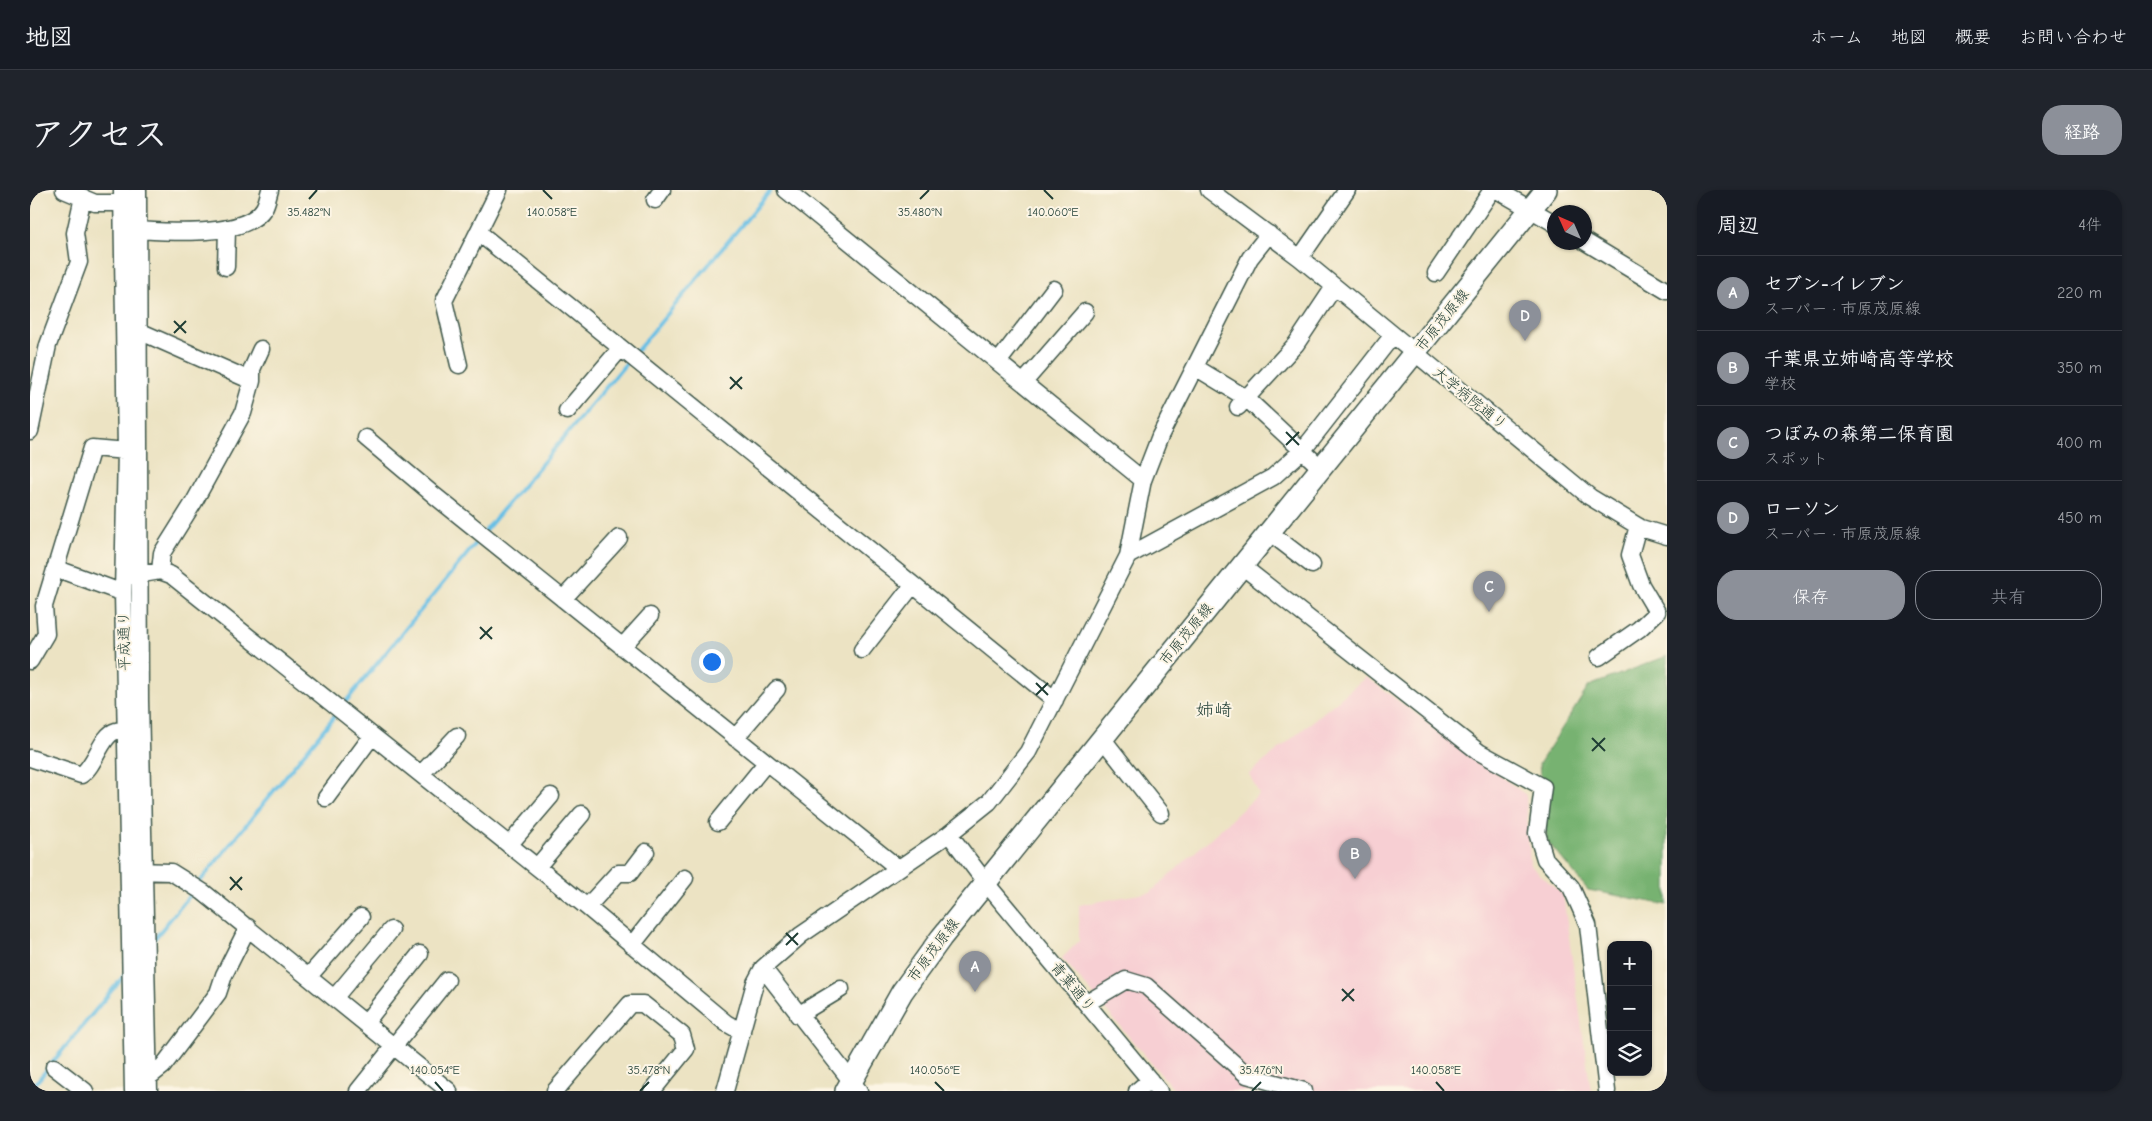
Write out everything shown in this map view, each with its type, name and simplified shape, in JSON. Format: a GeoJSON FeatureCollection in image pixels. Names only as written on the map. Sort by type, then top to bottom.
{"type":"FeatureCollection","features":[{"type":"Feature","properties":{"kind":"main road","name":"市原茂原線"},"geometry":{"type":"LineString","coordinates":[[852,1088],[916,971],[1102,738],[1546,190]]}},
{"type":"Feature","properties":{"kind":"street"},"geometry":{"type":"LineString","coordinates":[[64,190],[95,203],[130,197]]}},
{"type":"Feature","properties":{"kind":"street"},"geometry":{"type":"LineString","coordinates":[[139,230],[169,232],[227,228],[248,222],[264,209],[270,190]]}},
{"type":"Feature","properties":{"kind":"street"},"geometry":{"type":"LineString","coordinates":[[459,365],[444,300],[499,190]]}},
{"type":"Feature","properties":{"kind":"street"},"geometry":{"type":"LineString","coordinates":[[786,190],[999,361],[1143,480]]}},
{"type":"Feature","properties":{"kind":"street","name":"大学病院通り"},"geometry":{"type":"LineString","coordinates":[[1209,190],[1300,258],[1590,496],[1638,526],[1667,536]]}},
{"type":"Feature","properties":{"kind":"street"},"geometry":{"type":"LineString","coordinates":[[1300,258],[1347,190]]}},
{"type":"Feature","properties":{"kind":"street"},"geometry":{"type":"LineString","coordinates":[[1436,273],[1492,190]]}},
{"type":"Feature","properties":{"kind":"street"},"geometry":{"type":"LineString","coordinates":[[1497,190],[1547,219]]}},
{"type":"Feature","properties":{"kind":"street"},"geometry":{"type":"LineString","coordinates":[[30,431],[48,345],[79,262],[75,233],[83,197]]}},
{"type":"Feature","properties":{"kind":"street","name":"平成通り"},"geometry":{"type":"LineString","coordinates":[[130,197],[139,230],[140,575],[133,730]]}},
{"type":"Feature","properties":{"kind":"street","name":"平成通り"},"geometry":{"type":"LineString","coordinates":[[130,197],[123,584],[133,730],[137,870],[149,1084]]}},
{"type":"Feature","properties":{"kind":"street"},"geometry":{"type":"LineString","coordinates":[[226,267],[227,228]]}},
{"type":"Feature","properties":{"kind":"street"},"geometry":{"type":"LineString","coordinates":[[478,232],[912,586],[1055,700]]}},
{"type":"Feature","properties":{"kind":"street"},"geometry":{"type":"LineString","coordinates":[[725,1091],[755,983],[763,968],[802,935],[949,834],[989,802],[1028,752],[1128,556],[1143,480],[1160,436],[1250,258],[1269,234]]}},
{"type":"Feature","properties":{"kind":"street"},"geometry":{"type":"LineString","coordinates":[[1592,246],[1667,291]]}},
{"type":"Feature","properties":{"kind":"street"},"geometry":{"type":"LineString","coordinates":[[1242,403],[1296,344],[1334,287]]}},
{"type":"Feature","properties":{"kind":"street"},"geometry":{"type":"LineString","coordinates":[[999,361],[1054,289]]}},
{"type":"Feature","properties":{"kind":"street"},"geometry":{"type":"LineString","coordinates":[[1024,382],[1085,312]]}},
{"type":"Feature","properties":{"kind":"street"},"geometry":{"type":"LineString","coordinates":[[139,331],[252,381]]}},
{"type":"Feature","properties":{"kind":"street"},"geometry":{"type":"LineString","coordinates":[[1128,556],[1273,477],[1303,450],[1393,335]]}},
{"type":"Feature","properties":{"kind":"street"},"geometry":{"type":"LineString","coordinates":[[160,571],[162,553],[194,502],[243,413],[252,381],[252,369],[261,349]]}},
{"type":"Feature","properties":{"kind":"street"},"geometry":{"type":"LineString","coordinates":[[567,411],[620,349]]}},
{"type":"Feature","properties":{"kind":"street"},"geometry":{"type":"LineString","coordinates":[[1195,367],[1303,450],[1321,468]]}},
{"type":"Feature","properties":{"kind":"street"},"geometry":{"type":"LineString","coordinates":[[366,438],[622,647],[898,868]]}},
{"type":"Feature","properties":{"kind":"street"},"geometry":{"type":"LineString","coordinates":[[30,661],[46,634],[44,606],[92,448],[126,451]]}},
{"type":"Feature","properties":{"kind":"street"},"geometry":{"type":"LineString","coordinates":[[1599,657],[1640,628],[1657,612],[1641,585],[1630,555],[1638,526]]}},
{"type":"Feature","properties":{"kind":"street"},"geometry":{"type":"LineString","coordinates":[[1269,532],[1312,565]]}},
{"type":"Feature","properties":{"kind":"street"},"geometry":{"type":"LineString","coordinates":[[563,599],[619,538]]}},
{"type":"Feature","properties":{"kind":"street"},"geometry":{"type":"LineString","coordinates":[[1242,566],[1478,752],[1543,788],[1537,833],[1545,859],[1571,887],[1588,925],[1607,1091]]}},
{"type":"Feature","properties":{"kind":"street"},"geometry":{"type":"LineString","coordinates":[[55,568],[123,584],[140,575],[160,571],[170,575],[587,907],[726,1023],[742,1032]]}},
{"type":"Feature","properties":{"kind":"street"},"geometry":{"type":"LineString","coordinates":[[862,650],[912,586]]}},
{"type":"Feature","properties":{"kind":"street"},"geometry":{"type":"LineString","coordinates":[[622,647],[650,616]]}},
{"type":"Feature","properties":{"kind":"street"},"geometry":{"type":"LineString","coordinates":[[735,738],[777,689]]}},
{"type":"Feature","properties":{"kind":"street"},"geometry":{"type":"LineString","coordinates":[[30,758],[82,775],[89,770],[107,736],[116,730],[133,730]]}},
{"type":"Feature","properties":{"kind":"street"},"geometry":{"type":"LineString","coordinates":[[326,798],[372,736]]}},
{"type":"Feature","properties":{"kind":"street"},"geometry":{"type":"LineString","coordinates":[[421,774],[457,736]]}},
{"type":"Feature","properties":{"kind":"street"},"geometry":{"type":"LineString","coordinates":[[1102,738],[1161,813]]}},
{"type":"Feature","properties":{"kind":"street"},"geometry":{"type":"LineString","coordinates":[[718,822],[766,763]]}},
{"type":"Feature","properties":{"kind":"street"},"geometry":{"type":"LineString","coordinates":[[509,845],[551,796]]}},
{"type":"Feature","properties":{"kind":"street"},"geometry":{"type":"LineString","coordinates":[[537,867],[582,814]]}},
{"type":"Feature","properties":{"kind":"street","name":"青葉通り"},"geometry":{"type":"LineString","coordinates":[[949,834],[986,882],[1155,1086]]}},
{"type":"Feature","properties":{"kind":"street"},"geometry":{"type":"LineString","coordinates":[[587,907],[618,873],[630,873],[646,852]]}},
{"type":"Feature","properties":{"kind":"street"},"geometry":{"type":"LineString","coordinates":[[137,870],[171,872],[203,892],[449,1091]]}},
{"type":"Feature","properties":{"kind":"street","name":"平成通り"},"geometry":{"type":"LineString","coordinates":[[133,1091],[137,870]]}},
{"type":"Feature","properties":{"kind":"street"},"geometry":{"type":"LineString","coordinates":[[632,945],[685,878]]}},
{"type":"Feature","properties":{"kind":"street"},"geometry":{"type":"LineString","coordinates":[[309,976],[361,917]]}},
{"type":"Feature","properties":{"kind":"street"},"geometry":{"type":"LineString","coordinates":[[149,1084],[218,993],[224,975],[248,927]]}},
{"type":"Feature","properties":{"kind":"street"},"geometry":{"type":"LineString","coordinates":[[335,997],[391,930]]}},
{"type":"Feature","properties":{"kind":"street"},"geometry":{"type":"LineString","coordinates":[[366,1022],[420,954]]}},
{"type":"Feature","properties":{"kind":"street"},"geometry":{"type":"LineString","coordinates":[[763,968],[852,1088]]}},
{"type":"Feature","properties":{"kind":"street"},"geometry":{"type":"LineString","coordinates":[[358,1091],[447,980]]}},
{"type":"Feature","properties":{"kind":"street"},"geometry":{"type":"LineString","coordinates":[[1087,1004],[1126,980],[1146,986],[1247,1075],[1304,1091]]}},
{"type":"Feature","properties":{"kind":"street"},"geometry":{"type":"LineString","coordinates":[[798,1015],[841,989]]}},
{"type":"Feature","properties":{"kind":"street"},"geometry":{"type":"LineString","coordinates":[[555,1091],[630,1004],[643,1004],[682,1036],[686,1049],[652,1091]]}},
{"type":"Feature","properties":{"kind":"street"},"geometry":{"type":"LineString","coordinates":[[54,1067],[84,1091]]}},
{"type":"Feature","properties":{"kind":"street"},"geometry":{"type":"LineString","coordinates":[[1137,1091],[1155,1086]]}},
{"type":"Feature","properties":{"kind":"shaded area"},"geometry":{"type":"Polygon","coordinates":[[[1366,677],[1526,795],[1530,865],[1563,895],[1591,1091],[1175,1091],[1062,958],[1079,941],[1079,905],[1151,892],[1259,794],[1249,774],[1366,677]]]}},
{"type":"Feature","properties":{"kind":"green space"},"geometry":{"type":"Polygon","coordinates":[[[1667,656],[1667,905],[1588,890],[1547,841],[1539,764],[1589,686],[1667,656]]]}},
{"type":"Feature","properties":{"kind":"waterway"},"geometry":{"type":"LineString","coordinates":[[635,353],[771,190]]}},
{"type":"Feature","properties":{"kind":"waterway"},"geometry":{"type":"LineString","coordinates":[[485,531],[629,360]]}},
{"type":"Feature","properties":{"kind":"waterway"},"geometry":{"type":"LineString","coordinates":[[343,705],[481,537]]}},
{"type":"Feature","properties":{"kind":"waterway"},"geometry":{"type":"LineString","coordinates":[[198,884],[337,713]]}},
{"type":"Feature","properties":{"kind":"waterway"},"geometry":{"type":"LineString","coordinates":[[151,943],[194,890]]}},
{"type":"Feature","properties":{"kind":"waterway"},"geometry":{"type":"LineString","coordinates":[[30,1090],[126,973]]}},
{"type":"Feature","properties":{"kind":"place","name":"ローソン"},"geometry":{"type":"Point","coordinates":[1525,341]}},
{"type":"Feature","properties":{"kind":"place","name":"つぼみの森第二保育園"},"geometry":{"type":"Point","coordinates":[1489,612]}},
{"type":"Feature","properties":{"kind":"place","name":"千葉県立姉崎高等学校"},"geometry":{"type":"Point","coordinates":[1355,879]}},
{"type":"Feature","properties":{"kind":"place","name":"セブン-イレブン"},"geometry":{"type":"Point","coordinates":[975,992]}},
{"type":"Feature","properties":{"kind":"district","name":"姉崎"},"geometry":{"type":"Point","coordinates":[1214,710]}}]}
